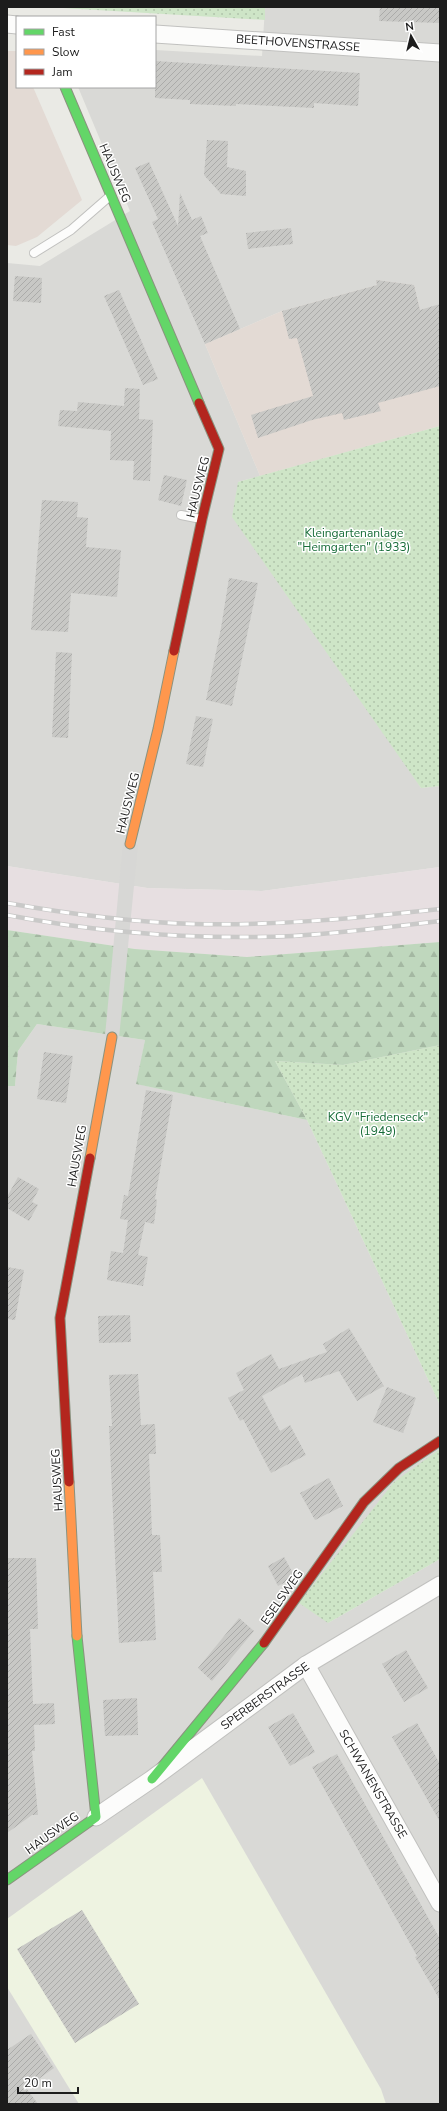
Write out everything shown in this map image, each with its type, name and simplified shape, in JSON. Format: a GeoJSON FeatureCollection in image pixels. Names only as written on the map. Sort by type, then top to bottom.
{"type":"FeatureCollection","features":[{"type":"Feature","properties":{"kind":"street","name":"BEETHOVENSTRASSE"},"geometry":{"type":"LineString","coordinates":[[156,34],[440,53]]}},
{"type":"Feature","properties":{"kind":"street","name":"HAUSWEG"},"geometry":{"type":"LineString","coordinates":[[65,88],[220,449],[202,519],[158,729],[130,844]]}},
{"type":"Feature","properties":{"kind":"street","name":"HAUSWEG"},"geometry":{"type":"LineString","coordinates":[[7,1880],[96,1817],[78,1645],[60,1318],[112,1036]]}},
{"type":"Feature","properties":{"kind":"street","name":"ESELSWEG"},"geometry":{"type":"LineString","coordinates":[[152,1778],[264,1643],[364,1502],[381,1482],[403,1463],[440,1441]]}},
{"type":"Feature","properties":{"kind":"street","name":"SPERBERSTRASSE"},"geometry":{"type":"LineString","coordinates":[[96,1817],[152,1778],[306,1665],[440,1585]]}},
{"type":"Feature","properties":{"kind":"street","name":"SCHWANENSTRASSE"},"geometry":{"type":"LineString","coordinates":[[306,1665],[440,1903]]}},
{"type":"Feature","properties":{"kind":"lane"},"geometry":{"type":"LineString","coordinates":[[34,253],[71,230],[111,194]]}},
{"type":"Feature","properties":{"kind":"lane"},"geometry":{"type":"LineString","coordinates":[[181,515],[202,519]]}},
{"type":"Feature","properties":{"kind":"shaded area"},"geometry":{"type":"Polygon","coordinates":[[[265,7],[440,7],[440,391],[413,285],[377,285],[282,311],[205,344],[260,476],[238,482],[421,788],[440,786],[440,867],[262,891],[147,888],[7,866],[7,263],[40,266],[130,211],[78,88],[156,88],[156,50],[262,56],[265,7]]]}},
{"type":"Feature","properties":{"kind":"shaded area"},"geometry":{"type":"Polygon","coordinates":[[[7,51],[16,51],[16,88],[33,88],[82,200],[37,237],[16,246],[7,245],[7,51]]]}},
{"type":"Feature","properties":{"kind":"shaded area"},"geometry":{"type":"Polygon","coordinates":[[[376,280],[414,285],[440,391],[440,426],[260,476],[205,344],[282,311],[377,285],[376,280]]]}},
{"type":"Feature","properties":{"kind":"shaded area"},"geometry":{"type":"Polygon","coordinates":[[[7,866],[147,888],[262,891],[440,867],[440,942],[247,957],[135,949],[7,930],[7,866]]]}},
{"type":"Feature","properties":{"kind":"shaded area"},"geometry":{"type":"Polygon","coordinates":[[[37,1024],[145,1040],[137,1084],[307,1120],[440,1405],[440,1449],[328,1623],[440,1559],[440,2104],[7,2104],[7,1086],[15,1086],[18,1051],[37,1024]]]}},
{"type":"Feature","properties":{"kind":"shaded area"},"geometry":{"type":"Polygon","coordinates":[[[202,1778],[381,2089],[386,2104],[79,2104],[7,1987],[7,1919],[202,1778]]]}},
{"type":"Feature","properties":{"kind":"green space"},"geometry":{"type":"Polygon","coordinates":[[[46,7],[265,7],[265,20],[46,7]]]}},
{"type":"Feature","properties":{"kind":"green space","name":"Kleingartenanlage \"Heimgarten\" (1933)"},"geometry":{"type":"Polygon","coordinates":[[[440,426],[440,786],[421,788],[232,517],[238,482],[440,426]]]}},
{"type":"Feature","properties":{"kind":"green space"},"geometry":{"type":"Polygon","coordinates":[[[7,930],[135,949],[247,957],[440,942],[440,1045],[343,1065],[275,1061],[307,1120],[136,1084],[145,1040],[37,1024],[18,1051],[15,1086],[7,1086],[7,930]]]}},
{"type":"Feature","properties":{"kind":"green space","name":"KGV \"Friedenseck\" (1949)"},"geometry":{"type":"Polygon","coordinates":[[[440,1045],[440,1405],[307,1120],[275,1061],[343,1065],[440,1045]]]}},
{"type":"Feature","properties":{"kind":"green space"},"geometry":{"type":"Polygon","coordinates":[[[440,1449],[440,1559],[328,1623],[299,1603],[394,1482],[440,1449]]]}},
{"type":"Feature","properties":{"kind":"pier"},"geometry":{"type":"Polygon","coordinates":[[[123,843],[138,845],[119,1038],[105,1036],[123,843]]]}},
{"type":"Feature","properties":{"kind":"building"},"geometry":{"type":"Polygon","coordinates":[[[380,7],[440,7],[440,23],[379,21],[380,7]]]}},
{"type":"Feature","properties":{"kind":"building"},"geometry":{"type":"Polygon","coordinates":[[[156,61],[360,73],[358,106],[314,103],[314,108],[236,104],[236,106],[190,104],[190,100],[155,98],[156,61]]]}},
{"type":"Feature","properties":{"kind":"building"},"geometry":{"type":"Polygon","coordinates":[[[207,140],[228,141],[227,167],[246,171],[246,196],[221,194],[204,175],[207,140]]]}},
{"type":"Feature","properties":{"kind":"building"},"geometry":{"type":"Polygon","coordinates":[[[149,162],[178,226],[180,193],[192,220],[201,216],[208,233],[200,236],[240,329],[205,344],[152,222],[158,219],[135,168],[149,162]]]}},
{"type":"Feature","properties":{"kind":"building"},"geometry":{"type":"Polygon","coordinates":[[[291,228],[293,244],[248,249],[246,233],[291,228]]]}},
{"type":"Feature","properties":{"kind":"building"},"geometry":{"type":"Polygon","coordinates":[[[15,276],[42,278],[41,303],[13,301],[15,276]]]}},
{"type":"Feature","properties":{"kind":"building"},"geometry":{"type":"Polygon","coordinates":[[[376,280],[414,285],[420,310],[440,304],[440,386],[378,403],[381,411],[344,420],[342,413],[312,420],[258,438],[251,415],[313,396],[297,338],[289,339],[282,311],[377,285],[376,280]]]}},
{"type":"Feature","properties":{"kind":"building"},"geometry":{"type":"Polygon","coordinates":[[[119,290],[158,379],[143,385],[104,296],[119,290]]]}},
{"type":"Feature","properties":{"kind":"building"},"geometry":{"type":"Polygon","coordinates":[[[125,388],[140,389],[139,419],[153,420],[150,481],[133,480],[134,461],[110,460],[111,431],[58,426],[60,410],[77,411],[78,402],[124,406],[125,388]]]}},
{"type":"Feature","properties":{"kind":"building"},"geometry":{"type":"Polygon","coordinates":[[[164,475],[187,480],[181,506],[158,500],[164,475]]]}},
{"type":"Feature","properties":{"kind":"building"},"geometry":{"type":"Polygon","coordinates":[[[42,500],[78,502],[77,517],[88,518],[86,547],[121,550],[117,597],[71,593],[68,632],[31,630],[42,500]]]}},
{"type":"Feature","properties":{"kind":"building"},"geometry":{"type":"Polygon","coordinates":[[[229,578],[258,583],[232,706],[206,700],[221,628],[229,578]]]}},
{"type":"Feature","properties":{"kind":"building"},"geometry":{"type":"Polygon","coordinates":[[[56,652],[72,653],[68,738],[52,737],[56,652]]]}},
{"type":"Feature","properties":{"kind":"building"},"geometry":{"type":"Polygon","coordinates":[[[196,716],[213,719],[203,767],[186,764],[196,716]]]}},
{"type":"Feature","properties":{"kind":"building"},"geometry":{"type":"Polygon","coordinates":[[[44,1052],[73,1056],[66,1103],[37,1099],[44,1052]]]}},
{"type":"Feature","properties":{"kind":"building"},"geometry":{"type":"Polygon","coordinates":[[[146,1090],[173,1095],[155,1199],[157,1200],[154,1224],[145,1222],[138,1255],[148,1257],[143,1286],[107,1280],[111,1251],[123,1253],[128,1220],[120,1219],[124,1195],[128,1196],[146,1090]]]}},
{"type":"Feature","properties":{"kind":"building"},"geometry":{"type":"Polygon","coordinates":[[[18,1177],[39,1189],[32,1202],[38,1205],[29,1221],[7,1208],[7,1197],[18,1177]]]}},
{"type":"Feature","properties":{"kind":"building"},"geometry":{"type":"Polygon","coordinates":[[[7,1267],[24,1270],[15,1320],[7,1319],[7,1267]]]}},
{"type":"Feature","properties":{"kind":"building"},"geometry":{"type":"Polygon","coordinates":[[[130,1315],[131,1342],[99,1343],[98,1316],[130,1315]]]}},
{"type":"Feature","properties":{"kind":"building"},"geometry":{"type":"Polygon","coordinates":[[[349,1328],[384,1386],[357,1401],[339,1371],[305,1383],[302,1374],[262,1396],[280,1431],[290,1425],[306,1455],[271,1473],[243,1419],[240,1421],[228,1398],[244,1390],[236,1373],[271,1354],[279,1369],[327,1352],[323,1344],[349,1328]]]}},
{"type":"Feature","properties":{"kind":"building"},"geometry":{"type":"Polygon","coordinates":[[[138,1374],[141,1425],[155,1424],[156,1454],[149,1454],[152,1535],[160,1535],[162,1572],[153,1572],[156,1640],[119,1643],[109,1426],[112,1426],[109,1375],[138,1374]]]}},
{"type":"Feature","properties":{"kind":"building"},"geometry":{"type":"Polygon","coordinates":[[[387,1387],[416,1398],[403,1433],[373,1422],[387,1387]]]}},
{"type":"Feature","properties":{"kind":"building"},"geometry":{"type":"Polygon","coordinates":[[[329,1478],[343,1506],[315,1520],[300,1493],[329,1478]]]}},
{"type":"Feature","properties":{"kind":"building"},"geometry":{"type":"Polygon","coordinates":[[[284,1557],[295,1577],[278,1586],[268,1566],[284,1557]]]}},
{"type":"Feature","properties":{"kind":"building"},"geometry":{"type":"Polygon","coordinates":[[[7,1558],[36,1558],[38,1629],[30,1629],[33,1704],[54,1703],[55,1724],[34,1725],[35,1751],[32,1751],[38,1815],[32,1815],[7,1833],[7,1558]]]}},
{"type":"Feature","properties":{"kind":"building"},"geometry":{"type":"Polygon","coordinates":[[[239,1618],[254,1631],[212,1681],[198,1668],[239,1618]]]}},
{"type":"Feature","properties":{"kind":"building"},"geometry":{"type":"Polygon","coordinates":[[[406,1650],[428,1688],[404,1702],[382,1664],[406,1650]]]}},
{"type":"Feature","properties":{"kind":"building"},"geometry":{"type":"Polygon","coordinates":[[[137,1698],[138,1735],[105,1736],[103,1700],[137,1698]]]}},
{"type":"Feature","properties":{"kind":"building"},"geometry":{"type":"Polygon","coordinates":[[[293,1713],[315,1752],[290,1766],[268,1727],[293,1713]]]}},
{"type":"Feature","properties":{"kind":"building"},"geometry":{"type":"Polygon","coordinates":[[[417,1723],[440,1764],[440,1822],[392,1737],[417,1723]]]}},
{"type":"Feature","properties":{"kind":"building"},"geometry":{"type":"Polygon","coordinates":[[[337,1754],[440,1939],[440,2000],[415,1957],[417,1956],[312,1767],[337,1754]]]}},
{"type":"Feature","properties":{"kind":"building"},"geometry":{"type":"Polygon","coordinates":[[[82,1910],[139,2004],[75,2043],[17,1949],[82,1910]]]}},
{"type":"Feature","properties":{"kind":"building"},"geometry":{"type":"Polygon","coordinates":[[[31,2034],[54,2068],[26,2088],[38,2104],[7,2104],[7,2050],[31,2034]]]}},
{"type":"Feature","properties":{"kind":"railway"},"geometry":{"type":"LineString","coordinates":[[7,903],[100,917],[193,924],[286,923],[440,909]]}},
{"type":"Feature","properties":{"kind":"railway"},"geometry":{"type":"LineString","coordinates":[[7,915],[113,931],[221,937],[311,935],[440,921]]}},
{"type":"Feature","properties":{"kind":"traffic: fast"},"geometry":{"type":"LineString","coordinates":[[65,88],[199,403]]}},
{"type":"Feature","properties":{"kind":"traffic: fast"},"geometry":{"type":"LineString","coordinates":[[7,1880],[96,1817],[77,1636]]}},
{"type":"Feature","properties":{"kind":"traffic: fast"},"geometry":{"type":"LineString","coordinates":[[152,1779],[264,1643]]}},
{"type":"Feature","properties":{"kind":"traffic: slow"},"geometry":{"type":"LineString","coordinates":[[130,844],[158,729],[174,651]]}},
{"type":"Feature","properties":{"kind":"traffic: slow"},"geometry":{"type":"LineString","coordinates":[[90,1158],[112,1037]]}},
{"type":"Feature","properties":{"kind":"traffic: slow"},"geometry":{"type":"LineString","coordinates":[[69,1482],[77,1636]]}},
{"type":"Feature","properties":{"kind":"traffic: jam"},"geometry":{"type":"LineString","coordinates":[[174,651],[202,519],[219,449],[199,403]]}},
{"type":"Feature","properties":{"kind":"traffic: jam"},"geometry":{"type":"LineString","coordinates":[[69,1482],[60,1318],[90,1158]]}},
{"type":"Feature","properties":{"kind":"traffic: jam"},"geometry":{"type":"LineString","coordinates":[[264,1643],[364,1502],[399,1468],[440,1441]]}}]}
